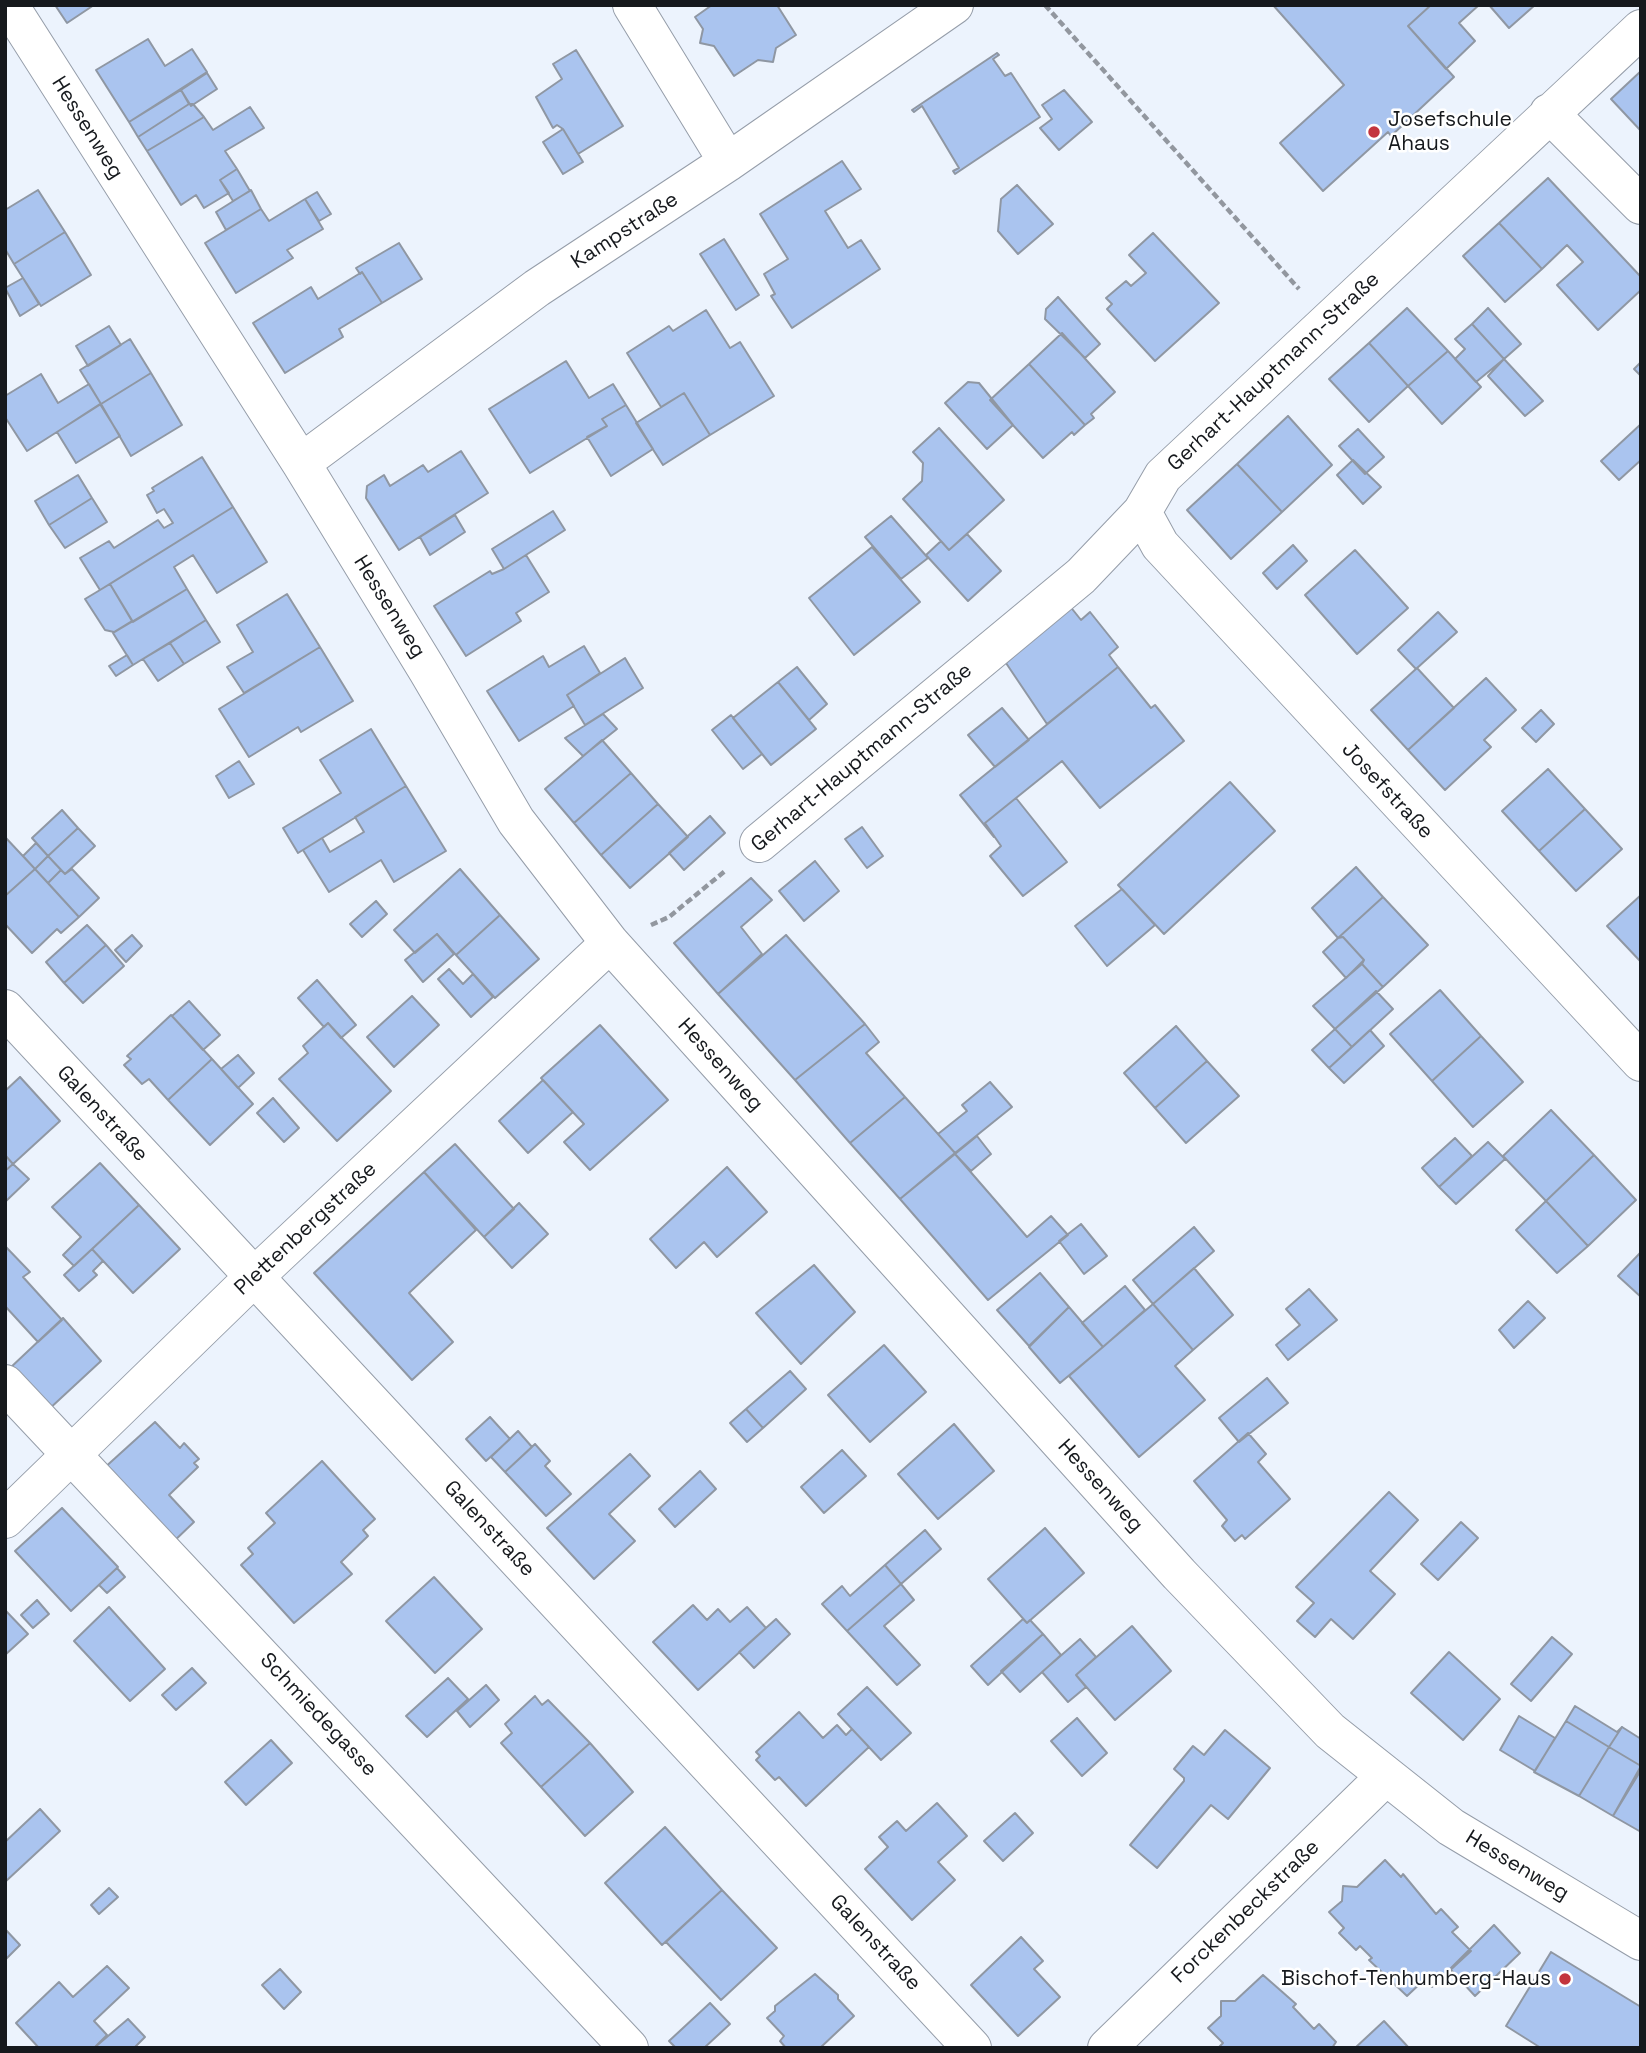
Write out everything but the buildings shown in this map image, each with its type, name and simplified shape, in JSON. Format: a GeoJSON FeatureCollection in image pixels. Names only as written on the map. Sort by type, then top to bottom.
{"type":"FeatureCollection","features":[{"type":"Feature","properties":{"kind":"street"},"geometry":{"type":"LineString","coordinates":[[632,5],[728,163]]}},
{"type":"Feature","properties":{"kind":"street","name":"Kampstraße"},"geometry":{"type":"LineString","coordinates":[[301,463],[537,288],[728,163],[954,5]]}},
{"type":"Feature","properties":{"kind":"street","name":"Hessenweg"},"geometry":{"type":"LineString","coordinates":[[10,13],[301,463],[516,821],[610,943],[1179,1574],[1330,1731],[1451,1827],[1641,1941]]}},
{"type":"Feature","properties":{"kind":"street","name":"Gerhart-Hauptmann-Straße"},"geometry":{"type":"LineString","coordinates":[[759,844],[1081,576],[1142,512],[1163,476],[1641,29]]}},
{"type":"Feature","properties":{"kind":"street"},"geometry":{"type":"LineString","coordinates":[[1549,113],[1641,205]]}},
{"type":"Feature","properties":{"kind":"street","name":"Josefstraße"},"geometry":{"type":"LineString","coordinates":[[1142,512],[1160,545],[1641,1062]]}},
{"type":"Feature","properties":{"kind":"street","name":"Plettenbergstraße"},"geometry":{"type":"LineString","coordinates":[[5,1519],[254,1277],[610,943]]}},
{"type":"Feature","properties":{"kind":"street","name":"Galenstraße"},"geometry":{"type":"LineString","coordinates":[[5,1009],[972,2048]]}},
{"type":"Feature","properties":{"kind":"street","name":"Schmiedegasse"},"geometry":{"type":"LineString","coordinates":[[5,1384],[629,2048]]}},
{"type":"Feature","properties":{"kind":"street","name":"Forckenbeckstraße"},"geometry":{"type":"LineString","coordinates":[[1107,2048],[1385,1777]]}},
{"type":"Feature","properties":{"kind":"path"},"geometry":{"type":"LineString","coordinates":[[1045,5],[1328,321]]}},
{"type":"Feature","properties":{"kind":"path","name":"Gerhart-Hauptmann-Straße"},"geometry":{"type":"LineString","coordinates":[[610,943],[669,917],[759,844]]}},
{"type":"Feature","properties":{"kind":"place","name":"Josefschule Ahaus"},"geometry":{"type":"Point","coordinates":[1374,132]}},
{"type":"Feature","properties":{"kind":"place","name":"Bischof-Tenhumberg-Haus"},"geometry":{"type":"Point","coordinates":[1565,1979]}}]}
